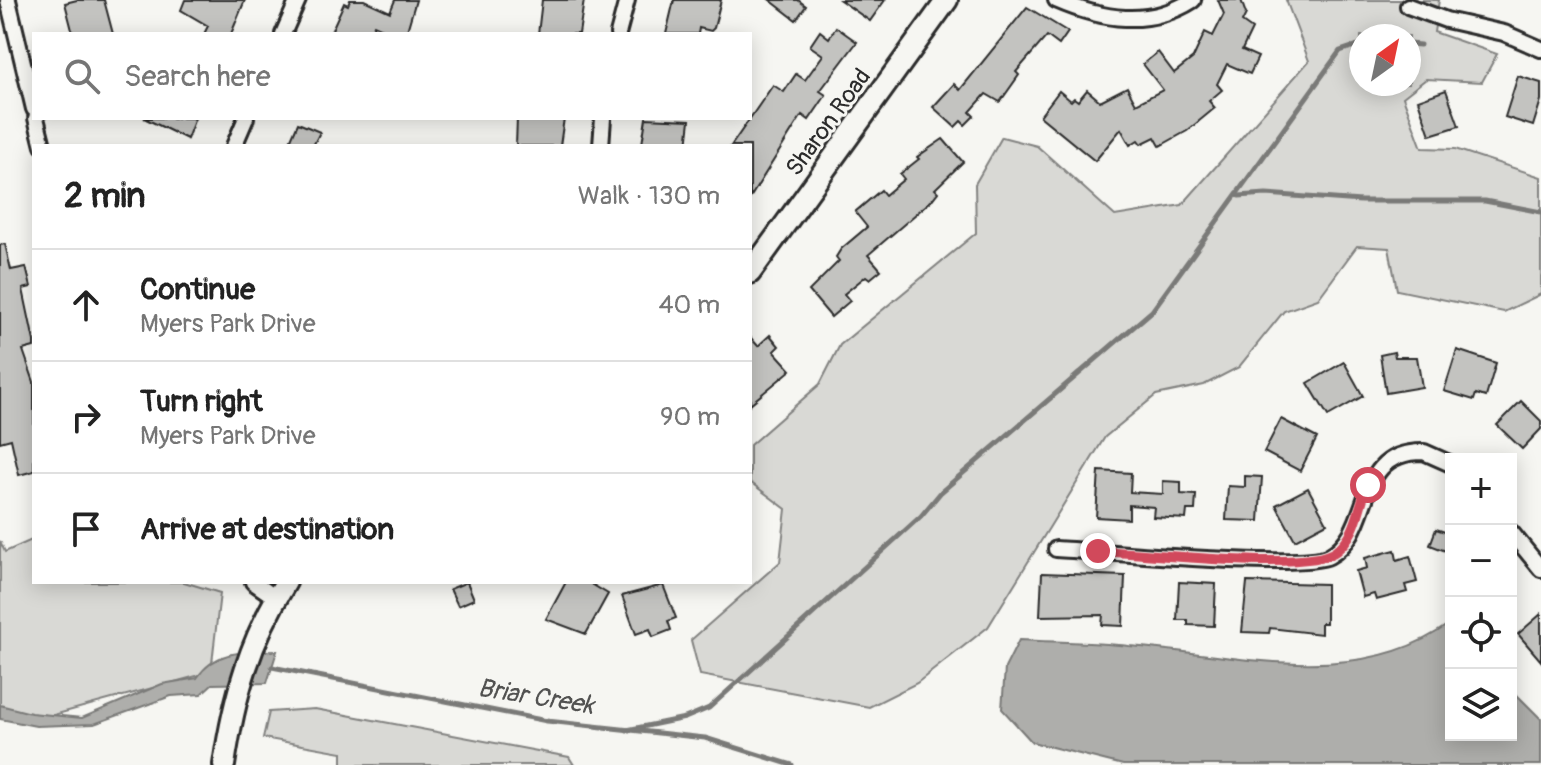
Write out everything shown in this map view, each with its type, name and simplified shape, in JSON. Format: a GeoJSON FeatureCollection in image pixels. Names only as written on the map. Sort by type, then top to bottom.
{"type":"FeatureCollection","features":[{"type":"Feature","properties":{"kind":"street"},"geometry":{"type":"LineString","coordinates":[[8,0],[32,101]]}},
{"type":"Feature","properties":{"kind":"street"},"geometry":{"type":"LineString","coordinates":[[284,32],[298,0]]}},
{"type":"Feature","properties":{"kind":"street"},"geometry":{"type":"LineString","coordinates":[[619,32],[627,0]]}},
{"type":"Feature","properties":{"kind":"street","name":"Sharon Road"},"geometry":{"type":"LineString","coordinates":[[752,270],[947,0]]}},
{"type":"Feature","properties":{"kind":"street"},"geometry":{"type":"LineString","coordinates":[[1056,0],[1094,13],[1134,19],[1163,15],[1193,0]]}},
{"type":"Feature","properties":{"kind":"street"},"geometry":{"type":"LineString","coordinates":[[1408,6],[1446,20],[1504,33],[1541,49]]}},
{"type":"Feature","properties":{"kind":"street"},"geometry":{"type":"LineString","coordinates":[[36,120],[42,144]]}},
{"type":"Feature","properties":{"kind":"street"},"geometry":{"type":"LineString","coordinates":[[235,144],[245,120]]}},
{"type":"Feature","properties":{"kind":"street"},"geometry":{"type":"LineString","coordinates":[[601,144],[603,120]]}},
{"type":"Feature","properties":{"kind":"street"},"geometry":{"type":"LineString","coordinates":[[1056,549],[1269,561],[1317,560],[1337,550],[1352,532],[1368,485],[1383,466],[1417,452],[1432,453],[1445,461]]}},
{"type":"Feature","properties":{"kind":"street"},"geometry":{"type":"LineString","coordinates":[[1517,539],[1541,569]]}},
{"type":"Feature","properties":{"kind":"street"},"geometry":{"type":"LineString","coordinates":[[224,765],[241,675],[281,590],[260,584]]}},
{"type":"Feature","properties":{"kind":"shaded area"},"geometry":{"type":"Polygon","coordinates":[[[1286,0],[1439,0],[1434,32],[1497,54],[1482,82],[1426,79],[1421,83],[1421,24],[1349,24],[1349,96],[1404,96],[1422,148],[1455,149],[1541,177],[1541,294],[1504,312],[1397,290],[1389,248],[1357,246],[1318,299],[1284,311],[1239,367],[1204,385],[1156,395],[1105,437],[988,627],[917,683],[869,707],[700,675],[691,640],[780,562],[786,509],[752,484],[752,443],[820,384],[840,345],[976,233],[975,184],[1002,137],[1037,146],[1115,216],[1182,205],[1309,61],[1286,0]]]}},
{"type":"Feature","properties":{"kind":"shaded area"},"geometry":{"type":"Polygon","coordinates":[[[32,540],[32,584],[191,584],[220,593],[211,672],[28,722],[0,715],[0,541],[5,552],[32,540]]]}},
{"type":"Feature","properties":{"kind":"shaded area"},"geometry":{"type":"Polygon","coordinates":[[[1445,626],[1445,741],[1517,741],[1517,695],[1541,719],[1541,765],[1123,765],[1032,742],[1002,709],[1005,668],[1019,640],[1115,645],[1294,663],[1335,662],[1376,656],[1414,644],[1445,626]]]}},
{"type":"Feature","properties":{"kind":"shaded area"},"geometry":{"type":"Polygon","coordinates":[[[277,651],[267,683],[212,684],[201,694],[171,696],[94,724],[36,726],[0,719],[0,705],[31,713],[82,718],[162,684],[197,678],[222,657],[243,652],[277,651]]]}},
{"type":"Feature","properties":{"kind":"shaded area"},"geometry":{"type":"Polygon","coordinates":[[[315,709],[569,757],[574,765],[342,765],[342,752],[263,738],[269,712],[315,709]]]}},
{"type":"Feature","properties":{"kind":"building"},"geometry":{"type":"Polygon","coordinates":[[[104,0],[112,32],[72,32],[65,3],[104,0]]]}},
{"type":"Feature","properties":{"kind":"building"},"geometry":{"type":"Polygon","coordinates":[[[185,0],[245,0],[232,32],[205,32],[208,26],[181,10],[185,0]]]}},
{"type":"Feature","properties":{"kind":"building"},"geometry":{"type":"Polygon","coordinates":[[[350,0],[364,0],[390,12],[395,0],[416,0],[407,32],[390,32],[374,25],[371,32],[331,32],[344,3],[348,5],[350,0]]]}},
{"type":"Feature","properties":{"kind":"building"},"geometry":{"type":"Polygon","coordinates":[[[542,0],[584,0],[579,32],[538,32],[542,0]]]}},
{"type":"Feature","properties":{"kind":"building"},"geometry":{"type":"Polygon","coordinates":[[[674,0],[721,0],[711,31],[699,28],[698,32],[666,32],[674,0]]]}},
{"type":"Feature","properties":{"kind":"building"},"geometry":{"type":"Polygon","coordinates":[[[770,0],[798,0],[806,6],[796,20],[770,0]]]}},
{"type":"Feature","properties":{"kind":"building"},"geometry":{"type":"Polygon","coordinates":[[[840,0],[885,0],[870,21],[840,0]]]}},
{"type":"Feature","properties":{"kind":"building"},"geometry":{"type":"Polygon","coordinates":[[[1218,0],[1241,0],[1246,14],[1242,22],[1252,29],[1242,50],[1258,57],[1250,74],[1227,64],[1217,84],[1222,90],[1209,101],[1215,108],[1187,131],[1160,146],[1155,137],[1141,144],[1138,140],[1130,145],[1121,129],[1095,161],[1040,116],[1059,91],[1071,101],[1074,98],[1078,101],[1087,90],[1100,101],[1127,87],[1136,104],[1163,90],[1143,64],[1158,52],[1174,73],[1193,58],[1205,32],[1213,36],[1224,14],[1218,0]]]}},
{"type":"Feature","properties":{"kind":"building"},"geometry":{"type":"Polygon","coordinates":[[[1027,7],[1068,32],[1059,45],[1047,36],[1016,72],[1019,75],[1000,102],[986,94],[970,112],[974,116],[965,125],[961,121],[955,127],[933,107],[954,84],[960,90],[1027,7]]]}},
{"type":"Feature","properties":{"kind":"building"},"geometry":{"type":"Polygon","coordinates":[[[836,27],[857,42],[820,91],[826,95],[818,107],[809,120],[802,115],[752,195],[752,144],[732,144],[752,120],[773,85],[784,92],[796,74],[805,80],[823,55],[810,46],[820,31],[829,38],[836,27]]]}},
{"type":"Feature","properties":{"kind":"building"},"geometry":{"type":"Polygon","coordinates":[[[1518,76],[1541,83],[1541,100],[1533,126],[1505,117],[1518,76]]]}},
{"type":"Feature","properties":{"kind":"building"},"geometry":{"type":"Polygon","coordinates":[[[1446,90],[1459,126],[1430,135],[1418,100],[1446,90]]]}},
{"type":"Feature","properties":{"kind":"building"},"geometry":{"type":"Polygon","coordinates":[[[148,120],[194,120],[187,139],[148,120]]]}},
{"type":"Feature","properties":{"kind":"building"},"geometry":{"type":"Polygon","coordinates":[[[517,120],[564,120],[560,144],[516,144],[517,120]]]}},
{"type":"Feature","properties":{"kind":"building"},"geometry":{"type":"Polygon","coordinates":[[[646,120],[690,120],[687,144],[642,144],[646,120]]]}},
{"type":"Feature","properties":{"kind":"building"},"geometry":{"type":"Polygon","coordinates":[[[298,123],[320,132],[314,144],[289,144],[298,123]]]}},
{"type":"Feature","properties":{"kind":"building"},"geometry":{"type":"Polygon","coordinates":[[[943,139],[963,162],[935,189],[938,192],[931,201],[868,255],[881,270],[870,279],[866,276],[844,294],[850,301],[831,317],[809,291],[839,261],[836,257],[841,249],[867,227],[855,212],[881,190],[885,195],[904,179],[900,174],[919,159],[917,157],[943,139]]]}},
{"type":"Feature","properties":{"kind":"building"},"geometry":{"type":"Polygon","coordinates":[[[5,244],[11,270],[26,267],[31,287],[23,289],[32,332],[32,348],[23,350],[32,376],[32,472],[19,475],[11,439],[0,442],[0,245],[5,244]]]}},
{"type":"Feature","properties":{"kind":"building"},"geometry":{"type":"Polygon","coordinates":[[[770,335],[779,346],[774,351],[791,370],[752,402],[752,339],[758,346],[770,335]]]}},
{"type":"Feature","properties":{"kind":"building"},"geometry":{"type":"Polygon","coordinates":[[[1457,350],[1496,363],[1486,397],[1476,394],[1474,400],[1444,391],[1457,350]]]}},
{"type":"Feature","properties":{"kind":"building"},"geometry":{"type":"Polygon","coordinates":[[[1394,352],[1395,357],[1417,357],[1422,387],[1386,393],[1380,355],[1394,352]]]}},
{"type":"Feature","properties":{"kind":"building"},"geometry":{"type":"Polygon","coordinates":[[[1344,362],[1363,396],[1328,416],[1308,383],[1344,362]]]}},
{"type":"Feature","properties":{"kind":"building"},"geometry":{"type":"Polygon","coordinates":[[[1521,401],[1541,421],[1541,429],[1522,449],[1497,425],[1521,401]]]}},
{"type":"Feature","properties":{"kind":"building"},"geometry":{"type":"Polygon","coordinates":[[[1281,419],[1317,438],[1300,471],[1264,452],[1281,419]]]}},
{"type":"Feature","properties":{"kind":"building"},"geometry":{"type":"Polygon","coordinates":[[[1099,471],[1131,473],[1130,492],[1163,494],[1163,481],[1181,482],[1181,494],[1196,495],[1195,510],[1187,510],[1186,519],[1153,517],[1154,507],[1129,505],[1129,519],[1096,517],[1099,471]]]}},
{"type":"Feature","properties":{"kind":"building"},"geometry":{"type":"Polygon","coordinates":[[[1245,476],[1262,477],[1259,521],[1226,520],[1228,486],[1245,487],[1245,476]]]}},
{"type":"Feature","properties":{"kind":"building"},"geometry":{"type":"Polygon","coordinates":[[[1308,488],[1327,523],[1295,540],[1276,505],[1308,488]]]}},
{"type":"Feature","properties":{"kind":"building"},"geometry":{"type":"Polygon","coordinates":[[[1436,529],[1445,532],[1445,551],[1430,545],[1436,529]]]}},
{"type":"Feature","properties":{"kind":"building"},"geometry":{"type":"Polygon","coordinates":[[[1395,550],[1397,560],[1410,556],[1417,582],[1405,585],[1407,592],[1376,600],[1374,594],[1363,597],[1356,571],[1367,568],[1365,558],[1395,550]]]}},
{"type":"Feature","properties":{"kind":"building"},"geometry":{"type":"Polygon","coordinates":[[[1042,573],[1125,576],[1123,626],[1102,625],[1103,615],[1040,616],[1042,573]]]}},
{"type":"Feature","properties":{"kind":"building"},"geometry":{"type":"Polygon","coordinates":[[[1179,582],[1216,584],[1214,626],[1188,625],[1188,620],[1177,620],[1179,582]]]}},
{"type":"Feature","properties":{"kind":"building"},"geometry":{"type":"Polygon","coordinates":[[[1247,582],[1326,584],[1326,623],[1321,623],[1321,634],[1270,628],[1269,633],[1242,632],[1247,582]]]}},
{"type":"Feature","properties":{"kind":"building"},"geometry":{"type":"Polygon","coordinates":[[[468,584],[474,599],[458,606],[450,589],[468,584]]]}},
{"type":"Feature","properties":{"kind":"building"},"geometry":{"type":"Polygon","coordinates":[[[565,584],[591,584],[608,594],[586,634],[546,619],[565,584]]]}},
{"type":"Feature","properties":{"kind":"building"},"geometry":{"type":"Polygon","coordinates":[[[663,585],[676,618],[668,621],[671,630],[653,637],[650,629],[636,634],[622,596],[663,585]]]}},
{"type":"Feature","properties":{"kind":"building"},"geometry":{"type":"Polygon","coordinates":[[[1541,614],[1541,661],[1518,634],[1541,614]]]}},
{"type":"Feature","properties":{"kind":"waterway"},"geometry":{"type":"LineString","coordinates":[[627,730],[685,718],[709,708],[921,516],[941,492],[1152,311],[1340,51],[1349,48]]}},
{"type":"Feature","properties":{"kind":"waterway"},"geometry":{"type":"LineString","coordinates":[[1239,196],[1266,194],[1361,201],[1485,201],[1541,212]]}},
{"type":"Feature","properties":{"kind":"waterway","name":"Briar Creek"},"geometry":{"type":"LineString","coordinates":[[272,667],[547,721],[705,738],[792,765]]}},
{"type":"Feature","properties":{"kind":"route"},"geometry":{"type":"LineString","coordinates":[[1098,551],[1269,561],[1317,560],[1337,550],[1352,532],[1359,519],[1368,485]]}}]}
